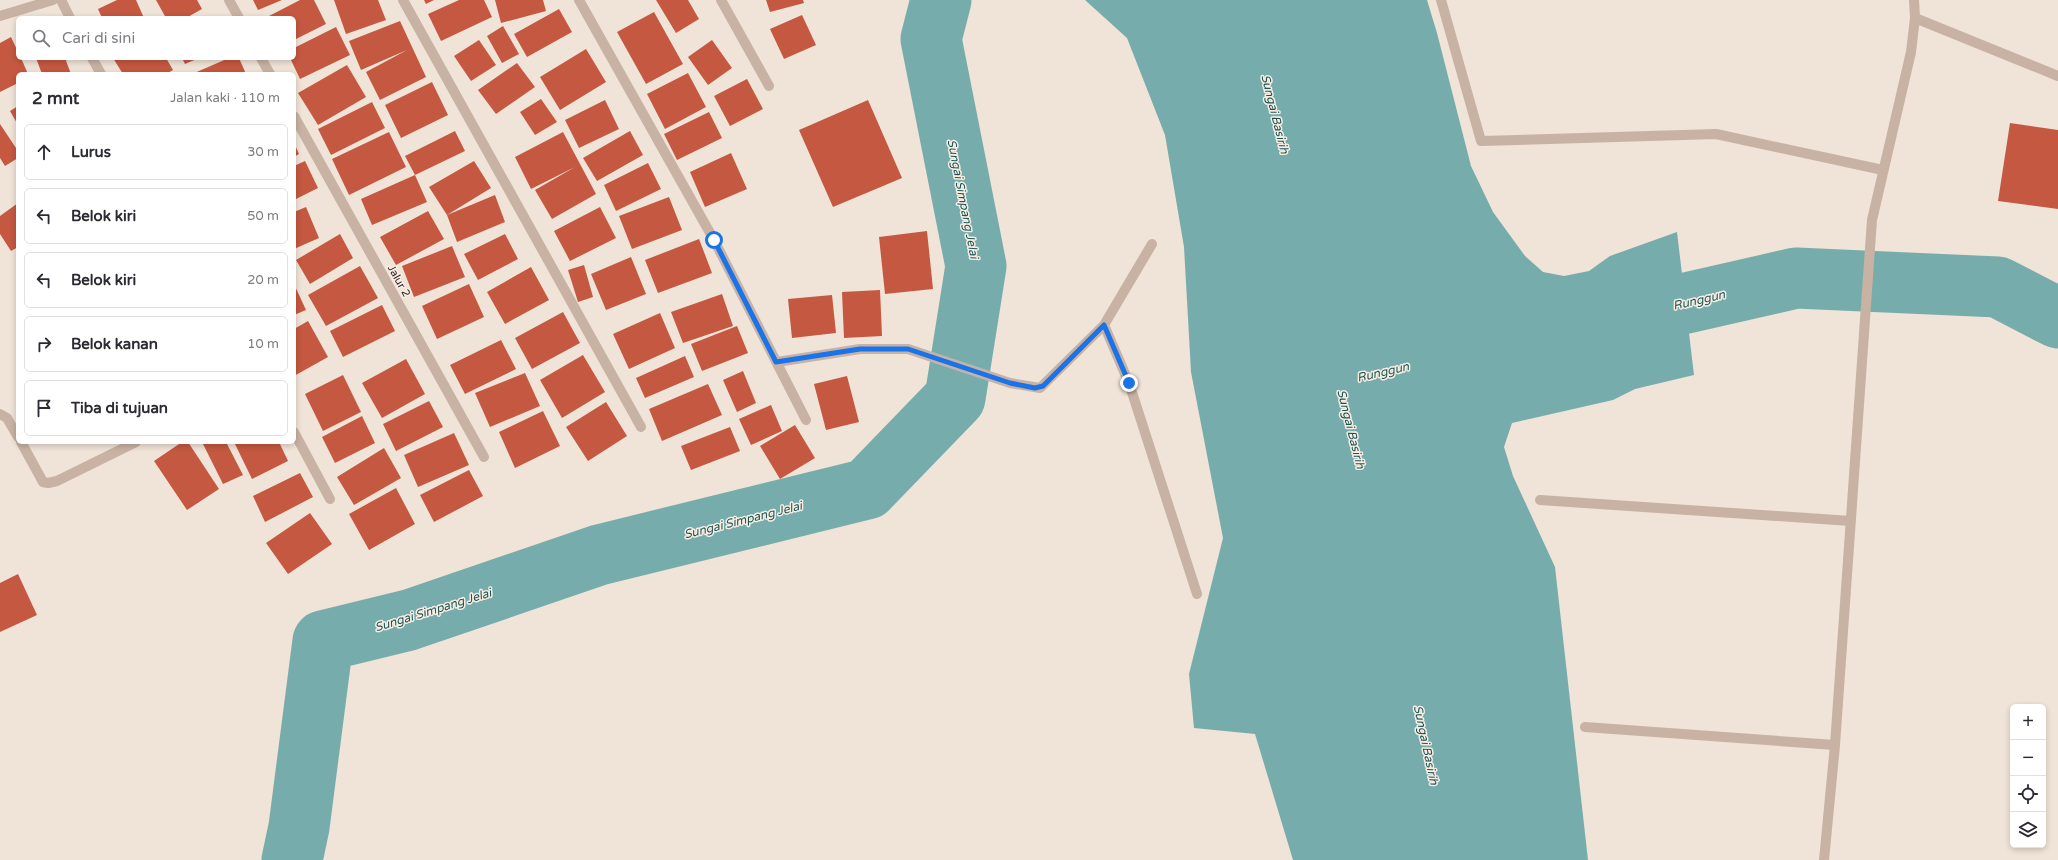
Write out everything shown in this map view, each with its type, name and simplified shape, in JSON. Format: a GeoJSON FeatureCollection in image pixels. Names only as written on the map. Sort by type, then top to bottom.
{"type":"FeatureCollection","features":[{"type":"Feature","properties":{"kind":"street"},"geometry":{"type":"LineString","coordinates":[[0,16],[53,0]]}},
{"type":"Feature","properties":{"kind":"street"},"geometry":{"type":"LineString","coordinates":[[60,0],[69,16]]}},
{"type":"Feature","properties":{"kind":"street"},"geometry":{"type":"LineString","coordinates":[[229,0],[238,16]]}},
{"type":"Feature","properties":{"kind":"street"},"geometry":{"type":"LineString","coordinates":[[403,0],[641,426]]}},
{"type":"Feature","properties":{"kind":"street"},"geometry":{"type":"LineString","coordinates":[[579,0],[714,240],[806,420]]}},
{"type":"Feature","properties":{"kind":"street"},"geometry":{"type":"LineString","coordinates":[[721,0],[769,86]]}},
{"type":"Feature","properties":{"kind":"street"},"geometry":{"type":"LineString","coordinates":[[1441,0],[1481,141],[1716,134],[1884,170]]}},
{"type":"Feature","properties":{"kind":"street"},"geometry":{"type":"LineString","coordinates":[[1824,860],[1835,745],[1872,220],[1911,52],[1915,18],[1914,0]]}},
{"type":"Feature","properties":{"kind":"street"},"geometry":{"type":"LineString","coordinates":[[1915,18],[2058,76]]}},
{"type":"Feature","properties":{"kind":"street"},"geometry":{"type":"LineString","coordinates":[[93,60],[100,72]]}},
{"type":"Feature","properties":{"kind":"street"},"geometry":{"type":"LineString","coordinates":[[262,60],[269,72]]}},
{"type":"Feature","properties":{"kind":"street","name":"Jalur 2"},"geometry":{"type":"LineString","coordinates":[[296,120],[484,457]]}},
{"type":"Feature","properties":{"kind":"street"},"geometry":{"type":"LineString","coordinates":[[776,362],[860,349],[908,349],[1010,383],[1035,388],[1043,386],[1104,325],[1152,244]]}},
{"type":"Feature","properties":{"kind":"street"},"geometry":{"type":"LineString","coordinates":[[1104,325],[1129,383],[1198,594]]}},
{"type":"Feature","properties":{"kind":"street"},"geometry":{"type":"LineString","coordinates":[[0,414],[8,418],[16,433]]}},
{"type":"Feature","properties":{"kind":"street"},"geometry":{"type":"LineString","coordinates":[[296,436],[330,499]]}},
{"type":"Feature","properties":{"kind":"street"},"geometry":{"type":"LineString","coordinates":[[22,444],[42,482],[48,483],[57,481],[132,444]]}},
{"type":"Feature","properties":{"kind":"street"},"geometry":{"type":"LineString","coordinates":[[1540,500],[1851,521]]}},
{"type":"Feature","properties":{"kind":"street"},"geometry":{"type":"LineString","coordinates":[[1585,727],[1835,745]]}},
{"type":"Feature","properties":{"kind":"water","name":"Sungai Basirih"},"geometry":{"type":"Polygon","coordinates":[[[1085,0],[1427,0],[1437,33],[1471,166],[1493,212],[1525,256],[1543,272],[1564,276],[1589,271],[1610,256],[1677,232],[1694,375],[1635,389],[1613,400],[1512,423],[1504,447],[1513,476],[1555,567],[1588,860],[1293,860],[1255,734],[1194,728],[1189,674],[1223,538],[1191,372],[1184,247],[1165,135],[1127,38],[1085,0]]]}},
{"type":"Feature","properties":{"kind":"building"},"geometry":{"type":"Polygon","coordinates":[[[117,0],[136,0],[143,16],[101,16],[98,9],[117,0]]]}},
{"type":"Feature","properties":{"kind":"building"},"geometry":{"type":"Polygon","coordinates":[[[156,0],[197,0],[202,9],[190,16],[165,16],[156,0]]]}},
{"type":"Feature","properties":{"kind":"building"},"geometry":{"type":"Polygon","coordinates":[[[253,0],[282,0],[258,10],[253,0]]]}},
{"type":"Feature","properties":{"kind":"building"},"geometry":{"type":"Polygon","coordinates":[[[300,0],[314,0],[326,24],[296,39],[296,16],[269,16],[300,0]]]}},
{"type":"Feature","properties":{"kind":"building"},"geometry":{"type":"Polygon","coordinates":[[[334,0],[378,0],[386,20],[346,34],[334,0]]]}},
{"type":"Feature","properties":{"kind":"building"},"geometry":{"type":"Polygon","coordinates":[[[424,0],[434,0],[426,4],[424,0]]]}},
{"type":"Feature","properties":{"kind":"building"},"geometry":{"type":"Polygon","coordinates":[[[459,0],[484,0],[492,17],[441,41],[428,14],[459,0]]]}},
{"type":"Feature","properties":{"kind":"building"},"geometry":{"type":"Polygon","coordinates":[[[495,0],[543,0],[546,11],[501,23],[495,0]]]}},
{"type":"Feature","properties":{"kind":"building"},"geometry":{"type":"Polygon","coordinates":[[[656,0],[688,0],[699,19],[676,33],[656,0]]]}},
{"type":"Feature","properties":{"kind":"building"},"geometry":{"type":"Polygon","coordinates":[[[766,0],[803,0],[804,3],[770,12],[766,0]]]}},
{"type":"Feature","properties":{"kind":"building"},"geometry":{"type":"Polygon","coordinates":[[[559,9],[572,32],[527,57],[514,34],[559,9]]]}},
{"type":"Feature","properties":{"kind":"building"},"geometry":{"type":"Polygon","coordinates":[[[654,12],[683,64],[646,84],[617,32],[654,12]]]}},
{"type":"Feature","properties":{"kind":"building"},"geometry":{"type":"Polygon","coordinates":[[[802,15],[816,45],[784,59],[770,29],[802,15]]]}},
{"type":"Feature","properties":{"kind":"building"},"geometry":{"type":"Polygon","coordinates":[[[400,21],[426,77],[380,100],[366,72],[407,50],[361,70],[349,41],[400,21]]]}},
{"type":"Feature","properties":{"kind":"building"},"geometry":{"type":"Polygon","coordinates":[[[503,26],[519,54],[502,63],[487,36],[503,26]]]}},
{"type":"Feature","properties":{"kind":"building"},"geometry":{"type":"Polygon","coordinates":[[[336,27],[350,55],[300,79],[291,60],[296,60],[296,47],[336,27]]]}},
{"type":"Feature","properties":{"kind":"building"},"geometry":{"type":"Polygon","coordinates":[[[11,37],[16,48],[16,60],[22,60],[27,72],[16,72],[16,84],[0,92],[0,43],[11,37]]]}},
{"type":"Feature","properties":{"kind":"building"},"geometry":{"type":"Polygon","coordinates":[[[479,40],[496,65],[471,81],[454,56],[479,40]]]}},
{"type":"Feature","properties":{"kind":"building"},"geometry":{"type":"Polygon","coordinates":[[[712,40],[732,68],[708,85],[688,57],[712,40]]]}},
{"type":"Feature","properties":{"kind":"building"},"geometry":{"type":"Polygon","coordinates":[[[586,49],[606,82],[560,110],[540,77],[586,49]]]}},
{"type":"Feature","properties":{"kind":"building"},"geometry":{"type":"Polygon","coordinates":[[[37,60],[66,60],[70,72],[41,72],[37,60]]]}},
{"type":"Feature","properties":{"kind":"building"},"geometry":{"type":"Polygon","coordinates":[[[114,60],[167,60],[173,70],[170,72],[122,72],[114,60]]]}},
{"type":"Feature","properties":{"kind":"building"},"geometry":{"type":"Polygon","coordinates":[[[183,60],[194,60],[185,64],[183,60]]]}},
{"type":"Feature","properties":{"kind":"building"},"geometry":{"type":"Polygon","coordinates":[[[224,60],[240,60],[245,72],[197,72],[224,60]]]}},
{"type":"Feature","properties":{"kind":"building"},"geometry":{"type":"Polygon","coordinates":[[[517,63],[535,87],[496,114],[478,90],[517,63]]]}},
{"type":"Feature","properties":{"kind":"building"},"geometry":{"type":"Polygon","coordinates":[[[347,65],[366,97],[318,125],[298,93],[347,65]]]}},
{"type":"Feature","properties":{"kind":"building"},"geometry":{"type":"Polygon","coordinates":[[[688,73],[706,107],[665,129],[647,94],[688,73]]]}},
{"type":"Feature","properties":{"kind":"building"},"geometry":{"type":"Polygon","coordinates":[[[747,79],[763,109],[730,126],[714,96],[747,79]]]}},
{"type":"Feature","properties":{"kind":"building"},"geometry":{"type":"Polygon","coordinates":[[[432,82],[448,115],[401,138],[385,105],[432,82]]]}},
{"type":"Feature","properties":{"kind":"building"},"geometry":{"type":"Polygon","coordinates":[[[541,99],[557,122],[535,135],[520,112],[541,99]]]}},
{"type":"Feature","properties":{"kind":"building"},"geometry":{"type":"Polygon","coordinates":[[[605,100],[619,129],[579,148],[565,120],[605,100]]]}},
{"type":"Feature","properties":{"kind":"building"},"geometry":{"type":"Polygon","coordinates":[[[868,100],[902,178],[833,207],[799,130],[868,100]]]}},
{"type":"Feature","properties":{"kind":"building"},"geometry":{"type":"Polygon","coordinates":[[[372,102],[385,128],[331,155],[318,129],[372,102]]]}},
{"type":"Feature","properties":{"kind":"building"},"geometry":{"type":"Polygon","coordinates":[[[16,107],[16,122],[10,111],[16,107]]]}},
{"type":"Feature","properties":{"kind":"building"},"geometry":{"type":"Polygon","coordinates":[[[709,112],[722,138],[677,160],[664,134],[709,112]]]}},
{"type":"Feature","properties":{"kind":"building"},"geometry":{"type":"Polygon","coordinates":[[[2010,123],[2058,130],[2058,209],[1998,201],[2010,123]]]}},
{"type":"Feature","properties":{"kind":"building"},"geometry":{"type":"Polygon","coordinates":[[[0,124],[16,148],[16,159],[5,166],[0,158],[0,124]]]}},
{"type":"Feature","properties":{"kind":"building"},"geometry":{"type":"Polygon","coordinates":[[[455,131],[465,151],[415,175],[405,156],[455,131]]]}},
{"type":"Feature","properties":{"kind":"building"},"geometry":{"type":"Polygon","coordinates":[[[630,131],[643,155],[597,181],[583,158],[630,131]]]}},
{"type":"Feature","properties":{"kind":"building"},"geometry":{"type":"Polygon","coordinates":[[[389,132],[406,167],[349,195],[332,159],[389,132]]]}},
{"type":"Feature","properties":{"kind":"building"},"geometry":{"type":"Polygon","coordinates":[[[563,132],[596,194],[552,219],[535,190],[575,167],[531,189],[515,157],[563,132]]]}},
{"type":"Feature","properties":{"kind":"building"},"geometry":{"type":"Polygon","coordinates":[[[296,147],[299,154],[296,156],[296,147]]]}},
{"type":"Feature","properties":{"kind":"building"},"geometry":{"type":"Polygon","coordinates":[[[731,153],[747,189],[705,207],[690,172],[731,153]]]}},
{"type":"Feature","properties":{"kind":"building"},"geometry":{"type":"Polygon","coordinates":[[[305,161],[318,188],[296,199],[296,165],[305,161]]]}},
{"type":"Feature","properties":{"kind":"building"},"geometry":{"type":"Polygon","coordinates":[[[474,161],[491,188],[447,215],[429,187],[474,161]]]}},
{"type":"Feature","properties":{"kind":"building"},"geometry":{"type":"Polygon","coordinates":[[[648,163],[661,189],[616,211],[604,185],[648,163]]]}},
{"type":"Feature","properties":{"kind":"building"},"geometry":{"type":"Polygon","coordinates":[[[415,175],[427,202],[372,225],[361,199],[415,175]]]}},
{"type":"Feature","properties":{"kind":"building"},"geometry":{"type":"Polygon","coordinates":[[[495,195],[505,222],[457,242],[447,215],[495,195]]]}},
{"type":"Feature","properties":{"kind":"building"},"geometry":{"type":"Polygon","coordinates":[[[669,197],[682,230],[632,249],[619,216],[669,197]]]}},
{"type":"Feature","properties":{"kind":"building"},"geometry":{"type":"Polygon","coordinates":[[[16,204],[16,248],[11,251],[0,234],[0,216],[16,204]]]}},
{"type":"Feature","properties":{"kind":"building"},"geometry":{"type":"Polygon","coordinates":[[[306,207],[319,238],[296,248],[296,211],[306,207]]]}},
{"type":"Feature","properties":{"kind":"building"},"geometry":{"type":"Polygon","coordinates":[[[600,207],[616,238],[570,261],[554,231],[600,207]]]}},
{"type":"Feature","properties":{"kind":"building"},"geometry":{"type":"Polygon","coordinates":[[[428,211],[444,239],[396,265],[380,237],[428,211]]]}},
{"type":"Feature","properties":{"kind":"building"},"geometry":{"type":"Polygon","coordinates":[[[927,231],[933,289],[885,294],[879,237],[927,231]]]}},
{"type":"Feature","properties":{"kind":"building"},"geometry":{"type":"Polygon","coordinates":[[[340,234],[353,258],[310,284],[296,260],[340,234]]]}},
{"type":"Feature","properties":{"kind":"building"},"geometry":{"type":"Polygon","coordinates":[[[505,234],[518,259],[478,280],[464,254],[505,234]]]}},
{"type":"Feature","properties":{"kind":"building"},"geometry":{"type":"Polygon","coordinates":[[[699,239],[712,273],[658,293],[645,260],[699,239]]]}},
{"type":"Feature","properties":{"kind":"building"},"geometry":{"type":"Polygon","coordinates":[[[452,246],[465,277],[414,297],[402,266],[452,246]]]}},
{"type":"Feature","properties":{"kind":"building"},"geometry":{"type":"Polygon","coordinates":[[[631,257],[646,294],[606,310],[591,274],[631,257]]]}},
{"type":"Feature","properties":{"kind":"building"},"geometry":{"type":"Polygon","coordinates":[[[584,265],[593,297],[578,302],[568,270],[584,265]]]}},
{"type":"Feature","properties":{"kind":"building"},"geometry":{"type":"Polygon","coordinates":[[[360,266],[378,298],[326,326],[308,295],[360,266]]]}},
{"type":"Feature","properties":{"kind":"building"},"geometry":{"type":"Polygon","coordinates":[[[531,267],[549,300],[505,324],[487,292],[531,267]]]}},
{"type":"Feature","properties":{"kind":"building"},"geometry":{"type":"Polygon","coordinates":[[[469,284],[484,317],[437,339],[422,306],[469,284]]]}},
{"type":"Feature","properties":{"kind":"building"},"geometry":{"type":"Polygon","coordinates":[[[296,288],[306,310],[296,314],[296,288]]]}},
{"type":"Feature","properties":{"kind":"building"},"geometry":{"type":"Polygon","coordinates":[[[880,290],[882,336],[844,338],[842,292],[880,290]]]}},
{"type":"Feature","properties":{"kind":"building"},"geometry":{"type":"Polygon","coordinates":[[[722,294],[733,326],[683,343],[671,312],[722,294]]]}},
{"type":"Feature","properties":{"kind":"building"},"geometry":{"type":"Polygon","coordinates":[[[832,295],[836,333],[792,338],[788,299],[832,295]]]}},
{"type":"Feature","properties":{"kind":"building"},"geometry":{"type":"Polygon","coordinates":[[[382,305],[395,331],[343,357],[330,331],[382,305]]]}},
{"type":"Feature","properties":{"kind":"building"},"geometry":{"type":"Polygon","coordinates":[[[563,312],[580,343],[532,369],[515,338],[563,312]]]}},
{"type":"Feature","properties":{"kind":"building"},"geometry":{"type":"Polygon","coordinates":[[[660,313],[675,348],[629,369],[613,334],[660,313]]]}},
{"type":"Feature","properties":{"kind":"building"},"geometry":{"type":"Polygon","coordinates":[[[308,321],[328,357],[296,375],[296,328],[308,321]]]}},
{"type":"Feature","properties":{"kind":"building"},"geometry":{"type":"Polygon","coordinates":[[[737,326],[748,353],[702,371],[691,344],[737,326]]]}},
{"type":"Feature","properties":{"kind":"building"},"geometry":{"type":"Polygon","coordinates":[[[501,340],[516,369],[465,394],[450,365],[501,340]]]}},
{"type":"Feature","properties":{"kind":"building"},"geometry":{"type":"Polygon","coordinates":[[[583,355],[605,392],[562,418],[540,380],[583,355]]]}},
{"type":"Feature","properties":{"kind":"building"},"geometry":{"type":"Polygon","coordinates":[[[685,356],[694,377],[645,398],[636,378],[685,356]]]}},
{"type":"Feature","properties":{"kind":"building"},"geometry":{"type":"Polygon","coordinates":[[[406,359],[425,394],[382,418],[362,383],[406,359]]]}},
{"type":"Feature","properties":{"kind":"building"},"geometry":{"type":"Polygon","coordinates":[[[743,371],[756,403],[737,412],[723,380],[743,371]]]}},
{"type":"Feature","properties":{"kind":"building"},"geometry":{"type":"Polygon","coordinates":[[[525,373],[540,406],[490,427],[475,393],[525,373]]]}},
{"type":"Feature","properties":{"kind":"building"},"geometry":{"type":"Polygon","coordinates":[[[343,375],[361,412],[323,431],[305,394],[343,375]]]}},
{"type":"Feature","properties":{"kind":"building"},"geometry":{"type":"Polygon","coordinates":[[[847,376],[859,422],[826,430],[814,384],[847,376]]]}},
{"type":"Feature","properties":{"kind":"building"},"geometry":{"type":"Polygon","coordinates":[[[708,384],[722,415],[662,441],[649,409],[708,384]]]}},
{"type":"Feature","properties":{"kind":"building"},"geometry":{"type":"Polygon","coordinates":[[[429,401],[443,427],[396,451],[383,424],[429,401]]]}},
{"type":"Feature","properties":{"kind":"building"},"geometry":{"type":"Polygon","coordinates":[[[606,402],[627,436],[588,461],[566,427],[606,402]]]}},
{"type":"Feature","properties":{"kind":"building"},"geometry":{"type":"Polygon","coordinates":[[[771,405],[782,431],[751,445],[739,419],[771,405]]]}},
{"type":"Feature","properties":{"kind":"building"},"geometry":{"type":"Polygon","coordinates":[[[543,411],[560,446],[515,468],[499,432],[543,411]]]}},
{"type":"Feature","properties":{"kind":"building"},"geometry":{"type":"Polygon","coordinates":[[[362,416],[375,443],[335,463],[322,437],[362,416]]]}},
{"type":"Feature","properties":{"kind":"building"},"geometry":{"type":"Polygon","coordinates":[[[795,425],[815,458],[780,479],[760,446],[795,425]]]}},
{"type":"Feature","properties":{"kind":"building"},"geometry":{"type":"Polygon","coordinates":[[[730,427],[740,451],[691,470],[681,446],[730,427]]]}},
{"type":"Feature","properties":{"kind":"building"},"geometry":{"type":"Polygon","coordinates":[[[454,433],[469,465],[418,487],[404,455],[454,433]]]}},
{"type":"Feature","properties":{"kind":"building"},"geometry":{"type":"Polygon","coordinates":[[[179,444],[189,444],[219,489],[187,510],[154,461],[179,444]]]}},
{"type":"Feature","properties":{"kind":"building"},"geometry":{"type":"Polygon","coordinates":[[[203,444],[227,444],[243,475],[223,484],[203,444]]]}},
{"type":"Feature","properties":{"kind":"building"},"geometry":{"type":"Polygon","coordinates":[[[235,444],[280,444],[288,461],[252,479],[235,444]]]}},
{"type":"Feature","properties":{"kind":"building"},"geometry":{"type":"Polygon","coordinates":[[[384,448],[401,478],[354,505],[337,477],[384,448]]]}},
{"type":"Feature","properties":{"kind":"building"},"geometry":{"type":"Polygon","coordinates":[[[469,470],[483,496],[434,522],[420,495],[469,470]]]}},
{"type":"Feature","properties":{"kind":"building"},"geometry":{"type":"Polygon","coordinates":[[[300,473],[313,497],[265,522],[253,496],[300,473]]]}},
{"type":"Feature","properties":{"kind":"building"},"geometry":{"type":"Polygon","coordinates":[[[396,488],[415,524],[369,550],[349,514],[396,488]]]}},
{"type":"Feature","properties":{"kind":"building"},"geometry":{"type":"Polygon","coordinates":[[[310,513],[332,544],[288,574],[266,543],[310,513]]]}},
{"type":"Feature","properties":{"kind":"building"},"geometry":{"type":"Polygon","coordinates":[[[18,574],[37,615],[0,632],[0,583],[18,574]]]}},
{"type":"Feature","properties":{"kind":"waterway","name":"Sungai Simpang Jelai"},"geometry":{"type":"LineString","coordinates":[[292,860],[299,827],[323,641],[409,620],[599,555],[867,489],[955,398],[976,266],[931,39],[941,0]]}},
{"type":"Feature","properties":{"kind":"waterway","name":"Runggun"},"geometry":{"type":"LineString","coordinates":[[1603,322],[1796,278],[1998,287],[2058,318]]}},
{"type":"Feature","properties":{"kind":"route"},"geometry":{"type":"LineString","coordinates":[[714,240],[776,362],[860,349],[908,349],[945,360],[1010,383],[1040,388],[1104,325],[1129,383]]}}]}
